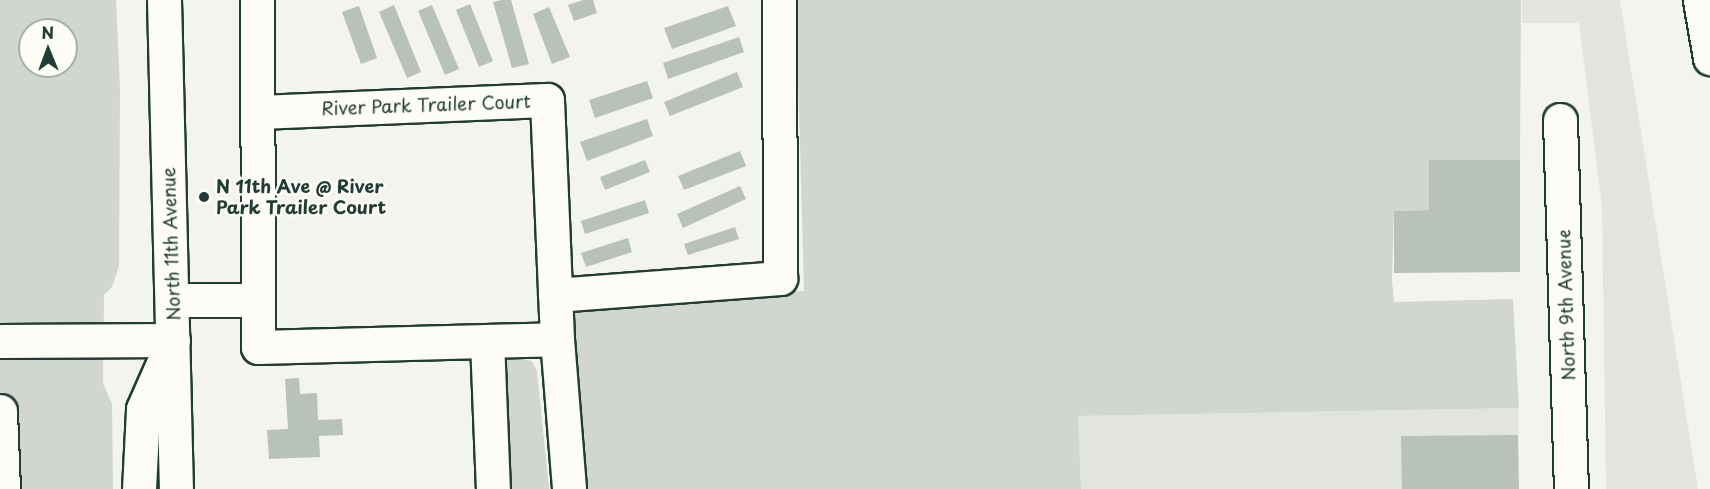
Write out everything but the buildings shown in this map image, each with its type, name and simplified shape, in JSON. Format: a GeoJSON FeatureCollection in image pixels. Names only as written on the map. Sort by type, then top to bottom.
{"type":"FeatureCollection","features":[{"type":"Feature","properties":{"kind":"street","name":"North 11th Avenue"},"geometry":{"type":"LineString","coordinates":[[164,0],[176,489]]}},
{"type":"Feature","properties":{"kind":"street"},"geometry":{"type":"LineString","coordinates":[[257,0],[258,347],[557,339]]}},
{"type":"Feature","properties":{"kind":"street"},"geometry":{"type":"LineString","coordinates":[[568,489],[555,295],[780,278],[779,0]]}},
{"type":"Feature","properties":{"kind":"street"},"geometry":{"type":"LineString","coordinates":[[1700,0],[1710,58]]}},
{"type":"Feature","properties":{"kind":"street","name":"River Park Trailer Court"},"geometry":{"type":"LineString","coordinates":[[258,112],[547,100],[555,295]]}},
{"type":"Feature","properties":{"kind":"street","name":"North 9th Avenue"},"geometry":{"type":"LineString","coordinates":[[1560,120],[1571,489]]}},
{"type":"Feature","properties":{"kind":"street"},"geometry":{"type":"LineString","coordinates":[[172,300],[258,300]]}},
{"type":"Feature","properties":{"kind":"street"},"geometry":{"type":"LineString","coordinates":[[0,341],[173,340],[143,409],[140,489]]}},
{"type":"Feature","properties":{"kind":"street"},"geometry":{"type":"LineString","coordinates":[[487,341],[493,489]]}},
{"type":"Feature","properties":{"kind":"street"},"geometry":{"type":"LineString","coordinates":[[0,411],[3,489]]}},
{"type":"Feature","properties":{"kind":"shaded area"},"geometry":{"type":"Polygon","coordinates":[[[0,0],[116,0],[120,89],[119,266],[112,287],[104,295],[103,383],[112,404],[113,489],[0,489],[0,0]]]}},
{"type":"Feature","properties":{"kind":"shaded area"},"geometry":{"type":"Polygon","coordinates":[[[796,0],[1521,0],[1520,160],[1429,160],[1429,210],[1394,211],[1392,279],[1394,302],[1513,299],[1519,408],[1078,416],[1081,489],[588,489],[573,312],[804,291],[796,0]]]}},
{"type":"Feature","properties":{"kind":"shaded area"},"geometry":{"type":"Polygon","coordinates":[[[1522,0],[1620,0],[1698,489],[1606,489],[1602,208],[1579,23],[1522,23],[1522,0]]]}},
{"type":"Feature","properties":{"kind":"shaded area"},"geometry":{"type":"Polygon","coordinates":[[[506,356],[532,361],[537,371],[549,489],[499,489],[495,365],[506,356]]]}},
{"type":"Feature","properties":{"kind":"shaded area"},"geometry":{"type":"Polygon","coordinates":[[[1519,408],[1517,489],[1073,489],[1081,488],[1077,416],[1519,408]]]}},
{"type":"Feature","properties":{"kind":"place","name":"N 11th Ave @ River Park Trailer Court"},"geometry":{"type":"Point","coordinates":[204,197]}}]}
